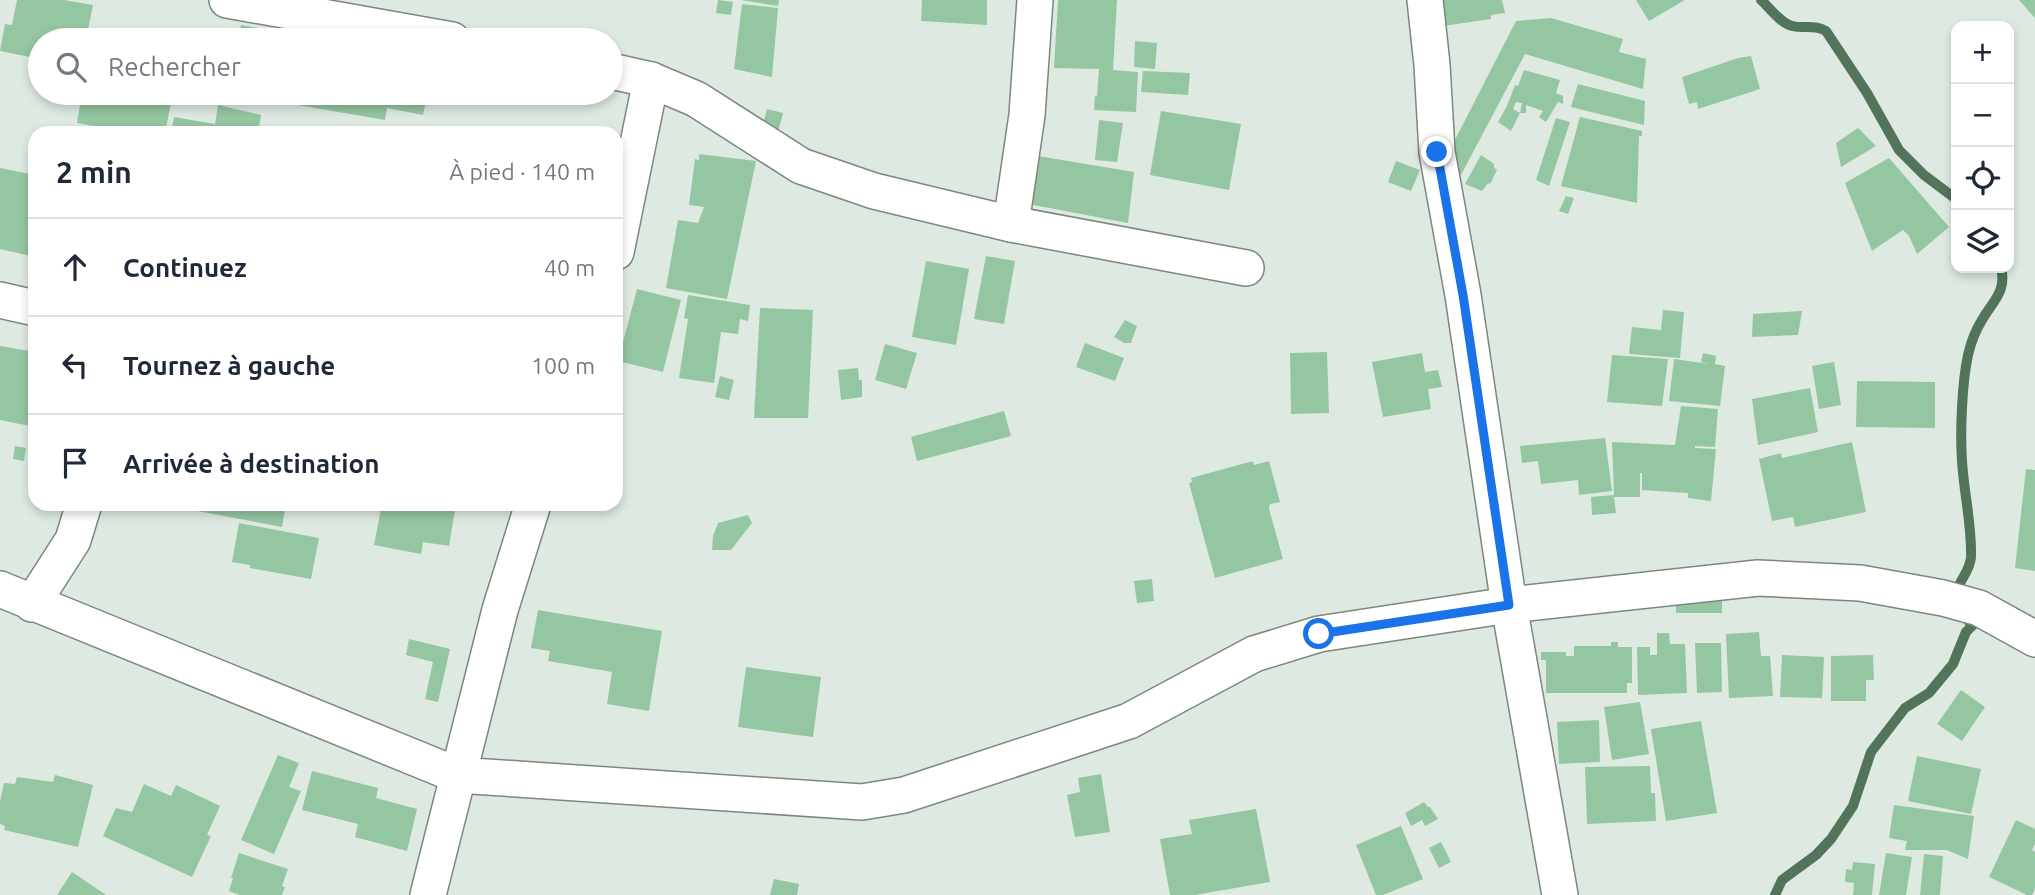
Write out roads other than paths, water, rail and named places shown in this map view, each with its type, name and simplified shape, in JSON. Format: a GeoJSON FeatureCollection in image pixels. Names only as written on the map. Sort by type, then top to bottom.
{"type":"FeatureCollection","features":[{"type":"Feature","properties":{"kind":"street"},"geometry":{"type":"LineString","coordinates":[[227,0],[384,28]]}},
{"type":"Feature","properties":{"kind":"street"},"geometry":{"type":"LineString","coordinates":[[1011,224],[1027,115],[1035,0]]}},
{"type":"Feature","properties":{"kind":"street"},"geometry":{"type":"LineString","coordinates":[[1425,0],[1437,152],[1463,295],[1509,605],[1560,895]]}},
{"type":"Feature","properties":{"kind":"street"},"geometry":{"type":"LineString","coordinates":[[623,74],[651,80],[696,99],[801,166],[874,191],[1011,224],[1246,268]]}},
{"type":"Feature","properties":{"kind":"street"},"geometry":{"type":"LineString","coordinates":[[623,218],[651,80]]}},
{"type":"Feature","properties":{"kind":"street"},"geometry":{"type":"LineString","coordinates":[[0,300],[28,306]]}},
{"type":"Feature","properties":{"kind":"street"},"geometry":{"type":"LineString","coordinates":[[32,604],[73,540],[82,511]]}},
{"type":"Feature","properties":{"kind":"street"},"geometry":{"type":"LineString","coordinates":[[428,895],[499,610],[531,511]]}},
{"type":"Feature","properties":{"kind":"street"},"geometry":{"type":"LineString","coordinates":[[0,589],[457,775],[862,802],[904,795],[1129,721],[1254,654],[1319,634],[1509,605],[1758,578],[1860,583],[1942,598],[1979,608],[2035,639]]}},
{"type":"Feature","properties":{"kind":"waterway"},"geometry":{"type":"LineString","coordinates":[[1761,0],[1779,19],[1788,24],[1826,31],[1867,93],[1899,150],[1924,175],[1951,195]]}},
{"type":"Feature","properties":{"kind":"waterway"},"geometry":{"type":"LineString","coordinates":[[1956,596],[1971,557],[1961,449],[1966,366],[1975,332],[2001,290],[2002,273]]}},
{"type":"Feature","properties":{"kind":"waterway"},"geometry":{"type":"LineString","coordinates":[[1775,895],[1782,880],[1816,855],[1831,839],[1853,806],[1871,752],[1905,708],[1929,693],[1953,664],[1966,632],[1973,625],[1963,616]]}}]}
